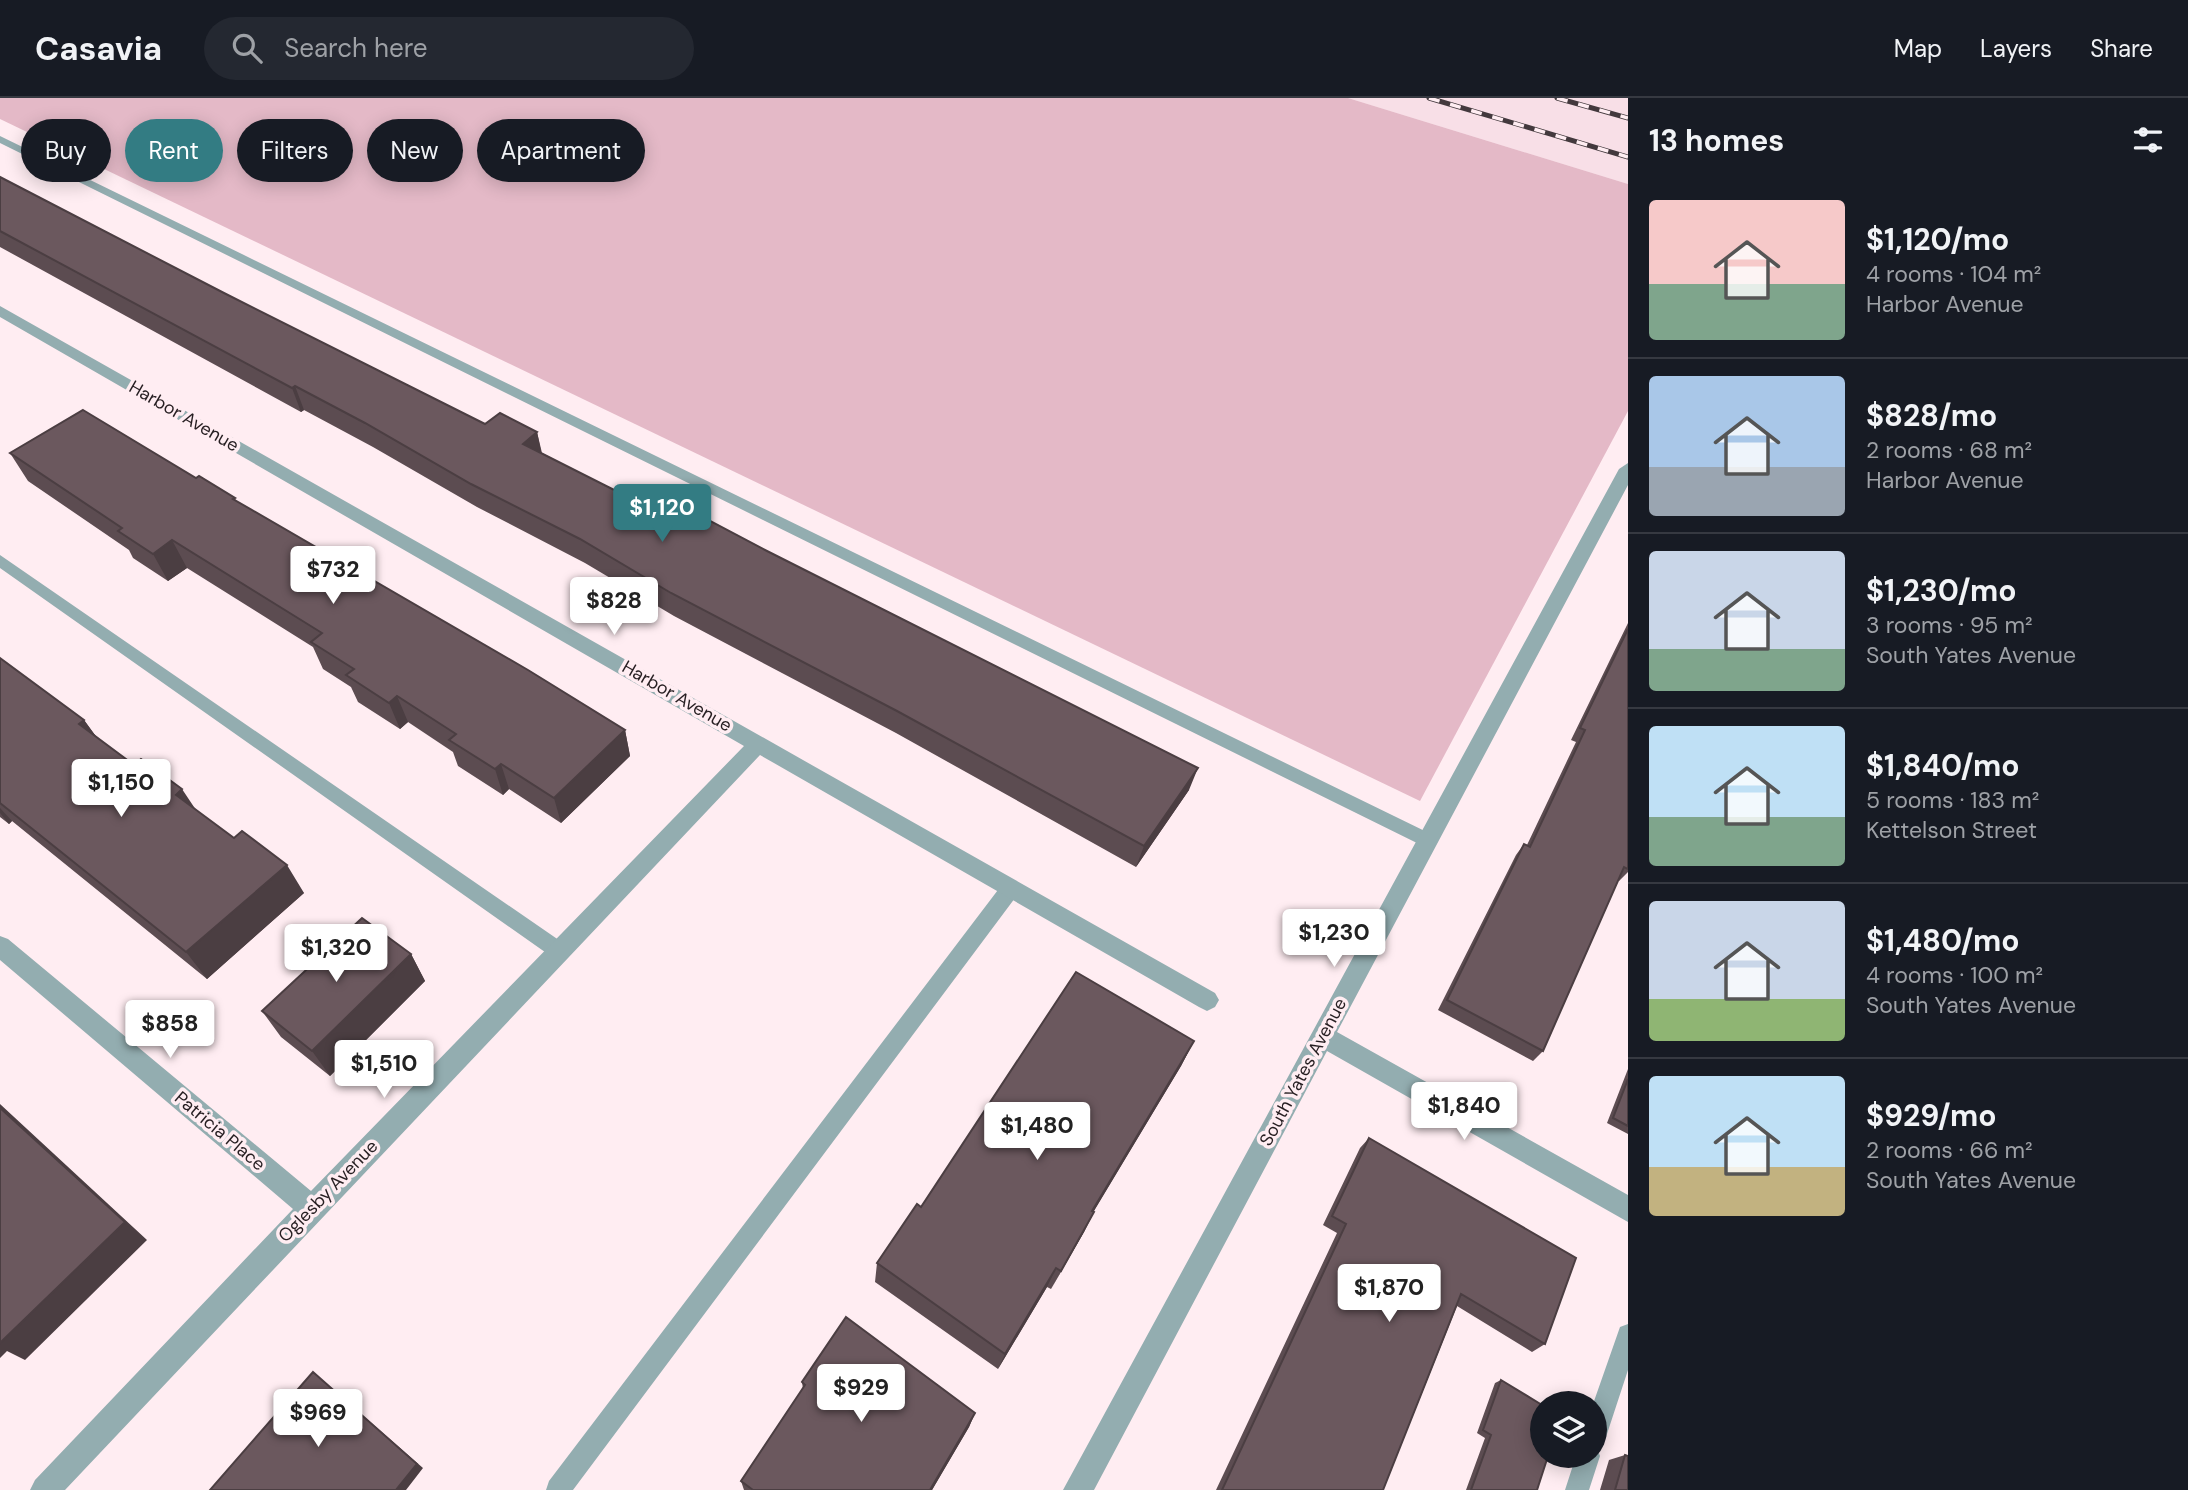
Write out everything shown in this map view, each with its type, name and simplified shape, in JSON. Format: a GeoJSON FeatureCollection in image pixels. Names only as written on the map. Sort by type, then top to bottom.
{"type":"FeatureCollection","features":[{"type":"Feature","properties":{"kind":"street","name":"Harbor Avenue"},"geometry":{"type":"LineString","coordinates":[[3,316],[1208,1000]]}},
{"type":"Feature","properties":{"kind":"street","name":"South Yates Avenue"},"geometry":{"type":"LineString","coordinates":[[1078,1490],[1628,469]]}},
{"type":"Feature","properties":{"kind":"street","name":"Oglesby Avenue"},"geometry":{"type":"LineString","coordinates":[[45,1490],[759,743]]}},
{"type":"Feature","properties":{"kind":"street","name":"Patricia Place"},"geometry":{"type":"LineString","coordinates":[[0,946],[312,1208]]}},
{"type":"Feature","properties":{"kind":"street"},"geometry":{"type":"LineString","coordinates":[[1323,1036],[1628,1209]]}},
{"type":"Feature","properties":{"kind":"lane"},"geometry":{"type":"LineString","coordinates":[[0,139],[1429,841]]}},
{"type":"Feature","properties":{"kind":"lane"},"geometry":{"type":"LineString","coordinates":[[0,559],[559,951]]}},
{"type":"Feature","properties":{"kind":"lane"},"geometry":{"type":"LineString","coordinates":[[558,1490],[1011,888]]}},
{"type":"Feature","properties":{"kind":"lane"},"geometry":{"type":"LineString","coordinates":[[1607,1398],[1628,1335]]}},
{"type":"Feature","properties":{"kind":"lane"},"geometry":{"type":"LineString","coordinates":[[1577,1490],[1584,1468]]}},
{"type":"Feature","properties":{"kind":"shaded area"},"geometry":{"type":"Polygon","coordinates":[[[0,98],[1348,98],[1628,184],[1628,411],[1420,801],[131,182],[223,182],[223,119],[125,119],[125,179],[111,172],[111,119],[21,119],[21,129],[0,119],[0,98]]]}},
{"type":"Feature","properties":{"kind":"shaded area"},"geometry":{"type":"Polygon","coordinates":[[[1348,98],[1628,98],[1628,184],[1348,98]]]}},
{"type":"Feature","properties":{"kind":"building"},"geometry":{"type":"Polygon","coordinates":[[[0,177],[485,424],[500,413],[537,432],[523,444],[630,498],[644,486],[767,551],[1198,768],[1144,846],[897,711],[671,593],[580,539],[471,484],[365,423],[295,386],[292,388],[0,231],[0,177]]]}},
{"type":"Feature","properties":{"kind":"building"},"geometry":{"type":"Polygon","coordinates":[[[83,410],[528,670],[625,730],[554,798],[501,764],[495,769],[449,740],[456,734],[397,696],[389,703],[346,675],[354,669],[311,642],[322,633],[172,540],[153,554],[118,531],[122,528],[10,453],[83,410]]]}},
{"type":"Feature","properties":{"kind":"building"},"geometry":{"type":"Polygon","coordinates":[[[1628,629],[1628,869],[1624,867],[1543,1051],[1447,1000],[1524,844],[1530,847],[1585,730],[1580,728],[1628,629]]]}},
{"type":"Feature","properties":{"kind":"building"},"geometry":{"type":"Polygon","coordinates":[[[0,658],[84,720],[79,724],[134,765],[141,759],[182,789],[176,795],[234,838],[242,831],[287,865],[186,952],[0,803],[0,658]]]}},
{"type":"Feature","properties":{"kind":"building"},"geometry":{"type":"Polygon","coordinates":[[[362,918],[411,954],[312,1051],[262,1011],[362,918]]]}},
{"type":"Feature","properties":{"kind":"building"},"geometry":{"type":"Polygon","coordinates":[[[1076,972],[1194,1041],[1092,1211],[1094,1212],[1061,1271],[1056,1268],[1005,1354],[877,1263],[917,1204],[921,1207],[1076,972]]]}},
{"type":"Feature","properties":{"kind":"building"},"geometry":{"type":"Polygon","coordinates":[[[1628,1079],[1628,1126],[1613,1118],[1628,1079]]]}},
{"type":"Feature","properties":{"kind":"building"},"geometry":{"type":"Polygon","coordinates":[[[0,1108],[125,1222],[0,1343],[0,1108]]]}},
{"type":"Feature","properties":{"kind":"building"},"geometry":{"type":"Polygon","coordinates":[[[1369,1138],[1576,1258],[1545,1344],[1461,1294],[1383,1490],[1222,1490],[1346,1224],[1332,1216],[1369,1138]]]}},
{"type":"Feature","properties":{"kind":"building"},"geometry":{"type":"Polygon","coordinates":[[[846,1317],[975,1413],[930,1490],[753,1490],[741,1481],[805,1385],[802,1382],[846,1317]]]}},
{"type":"Feature","properties":{"kind":"building"},"geometry":{"type":"Polygon","coordinates":[[[313,1372],[417,1464],[396,1490],[210,1490],[313,1372]]]}},
{"type":"Feature","properties":{"kind":"building"},"geometry":{"type":"Polygon","coordinates":[[[1501,1380],[1530,1398],[1530,1468],[1544,1468],[1537,1490],[1471,1490],[1491,1435],[1483,1430],[1501,1380]]]}},
{"type":"Feature","properties":{"kind":"building"},"geometry":{"type":"Polygon","coordinates":[[[1625,1455],[1628,1456],[1628,1490],[1615,1490],[1625,1455]]]}},
{"type":"Feature","properties":{"kind":"railway"},"geometry":{"type":"LineString","coordinates":[[1429,98],[1628,157]]}},
{"type":"Feature","properties":{"kind":"railway"},"geometry":{"type":"LineString","coordinates":[[1557,98],[1628,118]]}}]}
